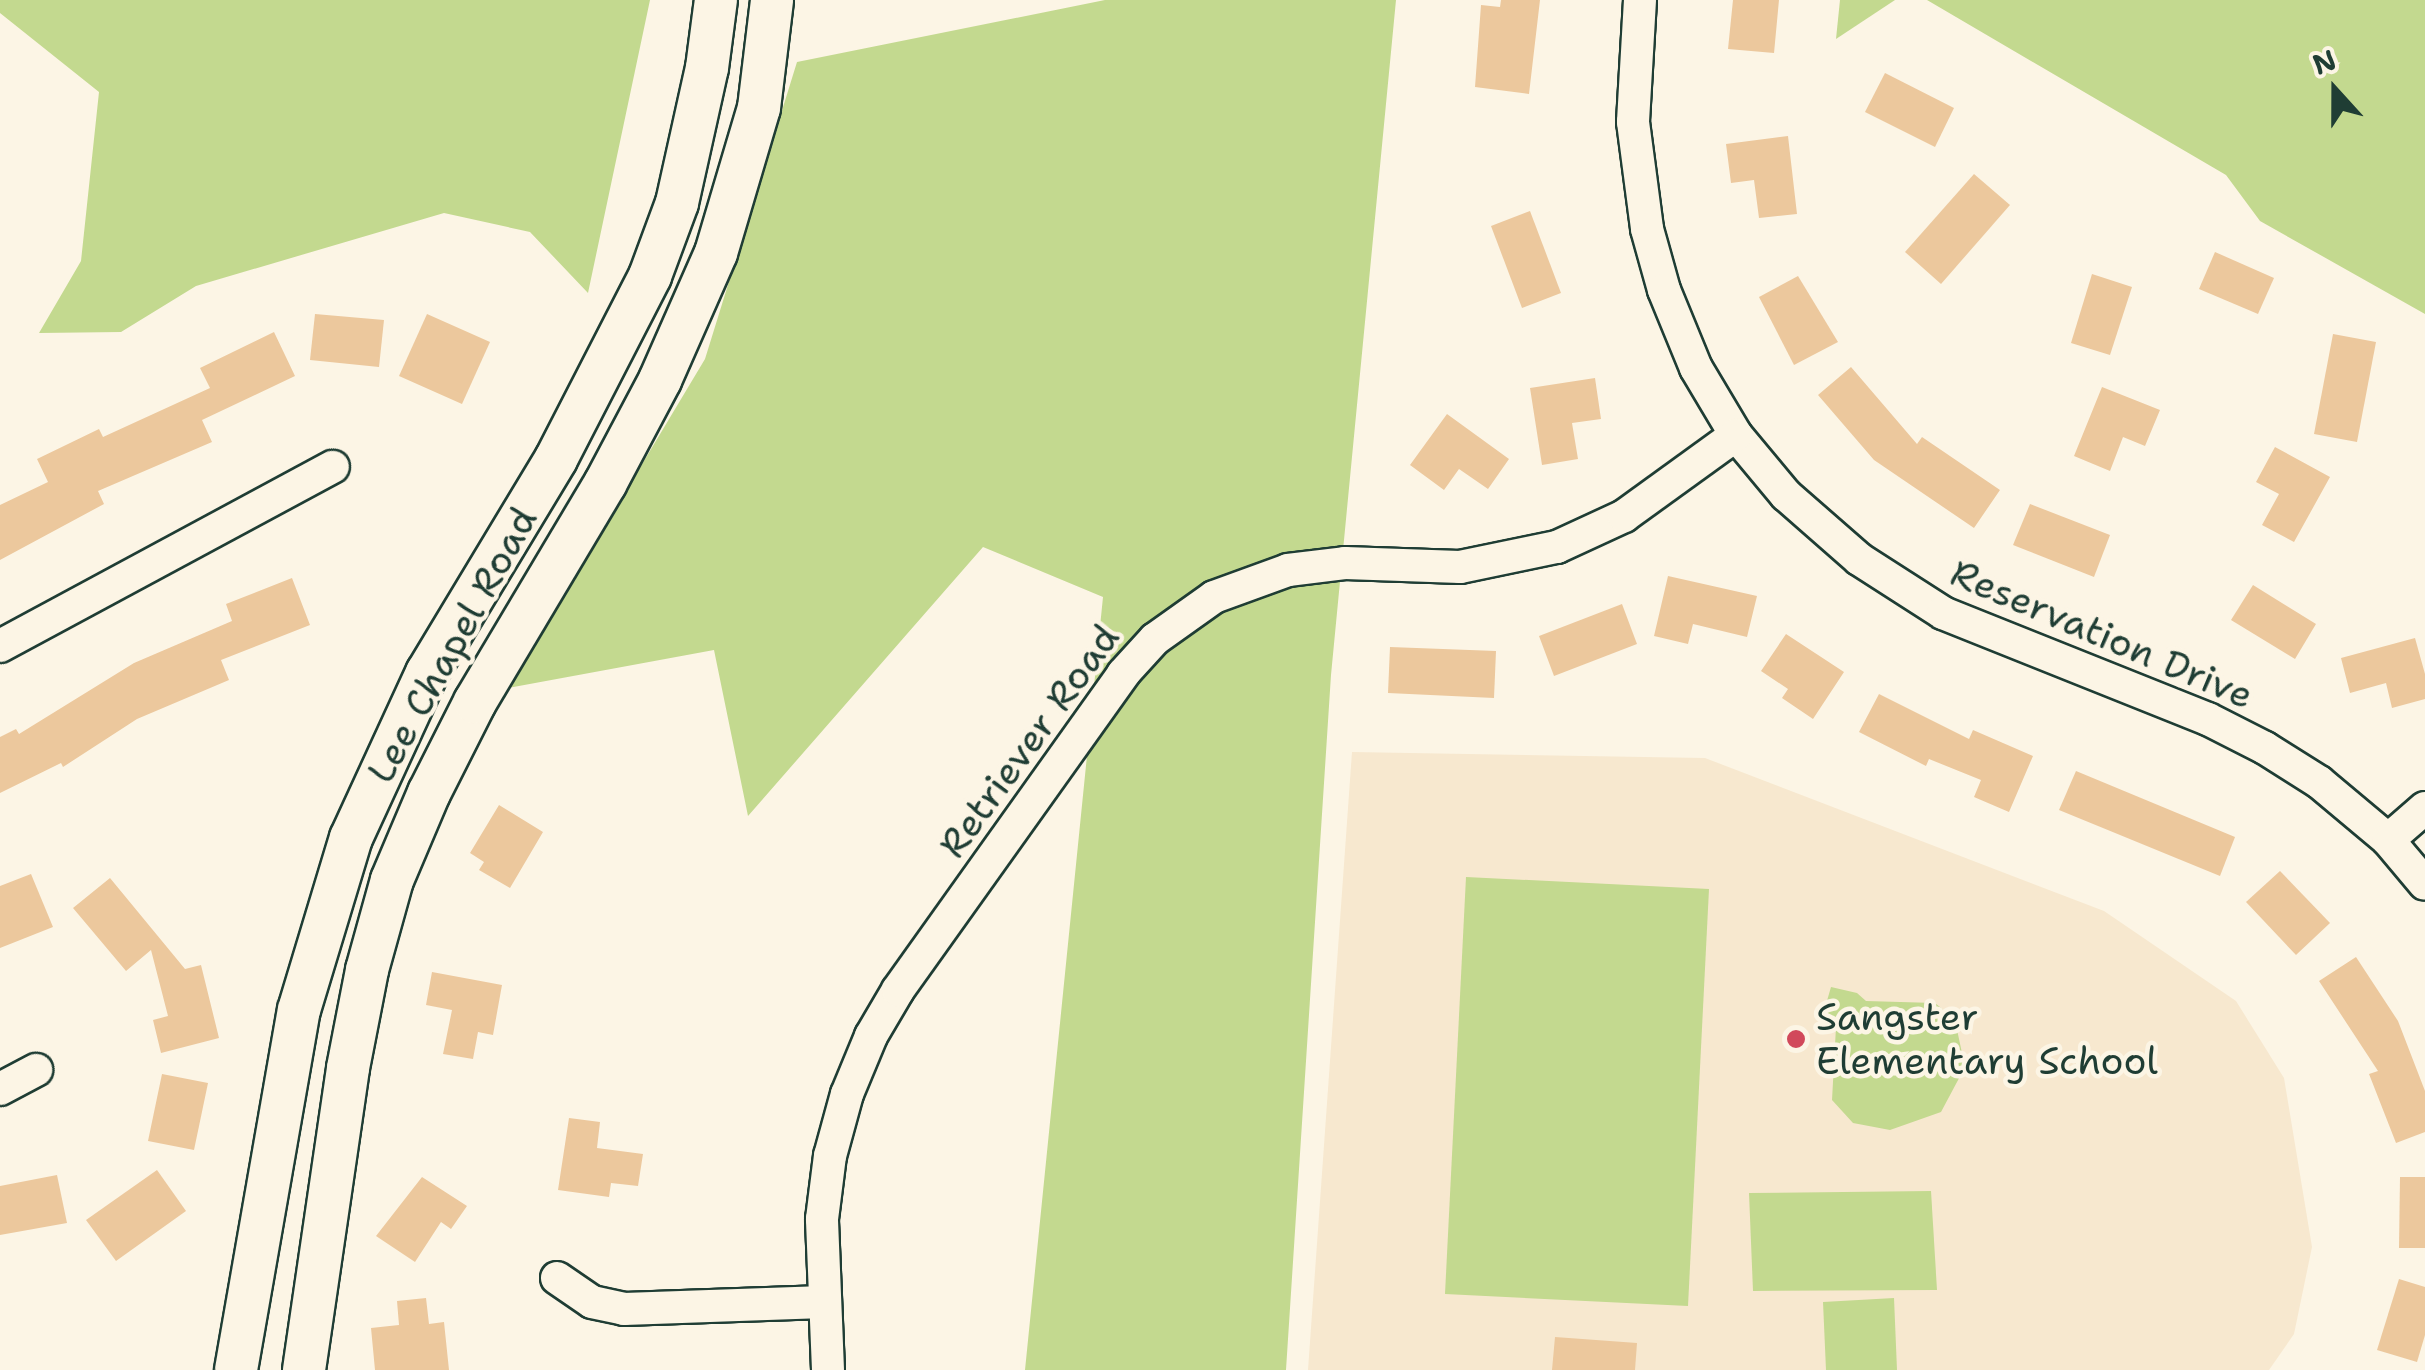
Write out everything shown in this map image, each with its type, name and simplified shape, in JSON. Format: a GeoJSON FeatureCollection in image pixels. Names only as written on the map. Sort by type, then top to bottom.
{"type":"FeatureCollection","features":[{"type":"Feature","properties":{"kind":"main road","name":"Lee Chapel Road"},"geometry":{"type":"LineString","coordinates":[[236,1370],[299,1010],[326,908],[380,769],[427,674],[556,460],[650,276],[677,204],[707,68],[716,0]]}},
{"type":"Feature","properties":{"kind":"main road","name":"Lee Chapel Road"},"geometry":{"type":"LineString","coordinates":[[304,1370],[367,970],[392,880],[428,793],[476,702],[605,484],[660,380],[716,253],[759,108],[772,0]]}},
{"type":"Feature","properties":{"kind":"main road"},"geometry":{"type":"LineString","coordinates":[[427,674],[476,702]]}},
{"type":"Feature","properties":{"kind":"street","name":"Reservation Drive"},"geometry":{"type":"LineString","coordinates":[[1640,0],[1632,122],[1647,229],[1677,326],[1696,368],[1736,435],[1786,495],[1859,559],[1902,589],[1980,631],[2123,684],[2250,740],[2319,782],[2388,840],[2425,884]]}},
{"type":"Feature","properties":{"kind":"street","name":"Retriever Road"},"geometry":{"type":"LineString","coordinates":[[828,1370],[822,1218],[830,1156],[846,1094],[898,990],[1123,674],[1154,639],[1214,597],[1288,570],[1345,563],[1460,567],[1557,547],[1624,516],[1736,435]]}},
{"type":"Feature","properties":{"kind":"street"},"geometry":{"type":"LineString","coordinates":[[0,646],[333,467]]}},
{"type":"Feature","properties":{"kind":"street"},"geometry":{"type":"LineString","coordinates":[[2388,840],[2425,808]]}},
{"type":"Feature","properties":{"kind":"street"},"geometry":{"type":"LineString","coordinates":[[0,1090],[36,1070]]}},
{"type":"Feature","properties":{"kind":"street"},"geometry":{"type":"LineString","coordinates":[[557,1278],[592,1302],[636,1310],[824,1302]]}},
{"type":"Feature","properties":{"kind":"shaded area","name":"Sangster Elementary School"},"geometry":{"type":"Polygon","coordinates":[[[1352,752],[1705,758],[2104,911],[2236,1001],[2284,1078],[2312,1247],[2294,1334],[2269,1370],[1308,1370],[1352,752]]]}},
{"type":"Feature","properties":{"kind":"green space"},"geometry":{"type":"Polygon","coordinates":[[[0,0],[650,0],[588,293],[530,232],[444,213],[196,286],[121,332],[39,333],[81,261],[99,92],[0,13],[0,0]]]}},
{"type":"Feature","properties":{"kind":"green space"},"geometry":{"type":"Polygon","coordinates":[[[1105,0],[1396,0],[1331,675],[1286,1370],[1025,1370],[1103,597],[983,547],[748,816],[714,650],[508,688],[705,359],[797,62],[1105,0]]]}},
{"type":"Feature","properties":{"kind":"green space"},"geometry":{"type":"Polygon","coordinates":[[[1840,0],[1895,0],[1836,39],[1840,0]]]}},
{"type":"Feature","properties":{"kind":"green space"},"geometry":{"type":"Polygon","coordinates":[[[1927,0],[2425,0],[2425,314],[2260,221],[2226,175],[1927,0]]]}},
{"type":"Feature","properties":{"kind":"green space"},"geometry":{"type":"Polygon","coordinates":[[[1466,877],[1709,889],[1688,1306],[1445,1294],[1466,877]]]}},
{"type":"Feature","properties":{"kind":"green space"},"geometry":{"type":"Polygon","coordinates":[[[1831,987],[1857,993],[1866,1001],[1935,1003],[1946,1012],[1956,1025],[1965,1067],[1941,1112],[1890,1130],[1853,1123],[1832,1100],[1836,1027],[1822,1018],[1831,987]]]}},
{"type":"Feature","properties":{"kind":"green space"},"geometry":{"type":"Polygon","coordinates":[[[1931,1191],[1937,1290],[1753,1291],[1749,1193],[1931,1191]]]}},
{"type":"Feature","properties":{"kind":"green space"},"geometry":{"type":"Polygon","coordinates":[[[1894,1298],[1897,1370],[1826,1370],[1823,1302],[1894,1298]]]}},
{"type":"Feature","properties":{"kind":"building"},"geometry":{"type":"Polygon","coordinates":[[[1501,0],[1540,0],[1529,94],[1475,87],[1481,5],[1500,7],[1501,0]]]}},
{"type":"Feature","properties":{"kind":"building"},"geometry":{"type":"Polygon","coordinates":[[[1733,0],[1779,0],[1774,53],[1728,49],[1733,0]]]}},
{"type":"Feature","properties":{"kind":"building"},"geometry":{"type":"Polygon","coordinates":[[[1885,73],[1954,108],[1935,147],[1865,112],[1885,73]]]}},
{"type":"Feature","properties":{"kind":"building"},"geometry":{"type":"Polygon","coordinates":[[[1788,136],[1797,214],[1759,218],[1754,180],[1731,183],[1726,144],[1788,136]]]}},
{"type":"Feature","properties":{"kind":"building"},"geometry":{"type":"Polygon","coordinates":[[[1974,174],[2010,205],[1941,284],[1905,252],[1974,174]]]}},
{"type":"Feature","properties":{"kind":"building"},"geometry":{"type":"Polygon","coordinates":[[[1530,211],[1561,293],[1522,308],[1491,226],[1530,211]]]}},
{"type":"Feature","properties":{"kind":"building"},"geometry":{"type":"Polygon","coordinates":[[[2215,252],[2274,278],[2258,314],[2199,289],[2215,252]]]}},
{"type":"Feature","properties":{"kind":"building"},"geometry":{"type":"Polygon","coordinates":[[[2092,274],[2132,287],[2110,355],[2071,343],[2092,274]]]}},
{"type":"Feature","properties":{"kind":"building"},"geometry":{"type":"Polygon","coordinates":[[[1798,276],[1838,342],[1794,365],[1759,297],[1798,276]]]}},
{"type":"Feature","properties":{"kind":"building"},"geometry":{"type":"Polygon","coordinates":[[[315,314],[384,320],[379,367],[310,360],[315,314]]]}},
{"type":"Feature","properties":{"kind":"building"},"geometry":{"type":"Polygon","coordinates":[[[427,314],[490,342],[462,404],[399,376],[427,314]]]}},
{"type":"Feature","properties":{"kind":"building"},"geometry":{"type":"Polygon","coordinates":[[[274,332],[295,376],[202,420],[212,442],[98,491],[104,504],[0,560],[0,505],[48,482],[37,459],[99,429],[103,437],[210,388],[200,368],[274,332]]]}},
{"type":"Feature","properties":{"kind":"building"},"geometry":{"type":"Polygon","coordinates":[[[2333,334],[2376,342],[2357,442],[2314,434],[2333,334]]]}},
{"type":"Feature","properties":{"kind":"building"},"geometry":{"type":"Polygon","coordinates":[[[1851,367],[1917,444],[1922,437],[2000,490],[1974,528],[1874,460],[1818,395],[1851,367]]]}},
{"type":"Feature","properties":{"kind":"building"},"geometry":{"type":"Polygon","coordinates":[[[1595,378],[1601,419],[1572,423],[1578,459],[1542,465],[1530,388],[1595,378]]]}},
{"type":"Feature","properties":{"kind":"building"},"geometry":{"type":"Polygon","coordinates":[[[2102,387],[2160,410],[2145,446],[2123,437],[2110,471],[2074,456],[2102,387]]]}},
{"type":"Feature","properties":{"kind":"building"},"geometry":{"type":"Polygon","coordinates":[[[1447,414],[1509,459],[1488,489],[1459,469],[1444,490],[1410,465],[1447,414]]]}},
{"type":"Feature","properties":{"kind":"building"},"geometry":{"type":"Polygon","coordinates":[[[2275,447],[2330,477],[2294,542],[2262,525],[2279,494],[2256,482],[2275,447]]]}},
{"type":"Feature","properties":{"kind":"building"},"geometry":{"type":"Polygon","coordinates":[[[2030,504],[2110,535],[2094,577],[2013,545],[2030,504]]]}},
{"type":"Feature","properties":{"kind":"building"},"geometry":{"type":"Polygon","coordinates":[[[1668,576],[1757,596],[1747,637],[1693,624],[1688,644],[1654,636],[1668,576]]]}},
{"type":"Feature","properties":{"kind":"building"},"geometry":{"type":"Polygon","coordinates":[[[292,578],[310,625],[221,660],[229,680],[137,719],[63,767],[61,763],[0,793],[0,737],[16,729],[19,734],[134,663],[232,621],[226,604],[292,578]]]}},
{"type":"Feature","properties":{"kind":"building"},"geometry":{"type":"Polygon","coordinates":[[[2253,585],[2316,624],[2295,659],[2231,620],[2253,585]]]}},
{"type":"Feature","properties":{"kind":"building"},"geometry":{"type":"Polygon","coordinates":[[[1622,604],[1637,644],[1554,676],[1539,636],[1622,604]]]}},
{"type":"Feature","properties":{"kind":"building"},"geometry":{"type":"Polygon","coordinates":[[[1786,634],[1844,672],[1813,719],[1782,698],[1788,689],[1761,671],[1786,634]]]}},
{"type":"Feature","properties":{"kind":"building"},"geometry":{"type":"Polygon","coordinates":[[[2415,638],[2425,674],[2425,699],[2392,708],[2386,683],[2350,693],[2341,658],[2415,638]]]}},
{"type":"Feature","properties":{"kind":"building"},"geometry":{"type":"Polygon","coordinates":[[[1390,647],[1496,651],[1494,698],[1388,693],[1390,647]]]}},
{"type":"Feature","properties":{"kind":"building"},"geometry":{"type":"Polygon","coordinates":[[[1879,694],[1969,739],[1973,730],[2033,756],[2009,812],[1974,797],[1981,780],[1929,759],[1926,766],[1859,732],[1879,694]]]}},
{"type":"Feature","properties":{"kind":"building"},"geometry":{"type":"Polygon","coordinates":[[[2076,771],[2235,837],[2220,876],[2059,810],[2076,771]]]}},
{"type":"Feature","properties":{"kind":"building"},"geometry":{"type":"Polygon","coordinates":[[[499,805],[543,832],[510,888],[479,870],[484,862],[470,853],[499,805]]]}},
{"type":"Feature","properties":{"kind":"building"},"geometry":{"type":"Polygon","coordinates":[[[2280,871],[2330,923],[2296,955],[2246,902],[2280,871]]]}},
{"type":"Feature","properties":{"kind":"building"},"geometry":{"type":"Polygon","coordinates":[[[31,874],[53,927],[0,948],[0,886],[31,874]]]}},
{"type":"Feature","properties":{"kind":"building"},"geometry":{"type":"Polygon","coordinates":[[[110,878],[185,969],[201,965],[219,1038],[161,1053],[153,1020],[168,1016],[151,950],[126,971],[73,908],[110,878]]]}},
{"type":"Feature","properties":{"kind":"building"},"geometry":{"type":"Polygon","coordinates":[[[2356,957],[2398,1021],[2425,1091],[2425,1132],[2396,1143],[2369,1074],[2378,1071],[2319,981],[2356,957]]]}},
{"type":"Feature","properties":{"kind":"building"},"geometry":{"type":"Polygon","coordinates":[[[432,972],[502,985],[493,1035],[478,1032],[473,1059],[443,1054],[452,1010],[426,1005],[432,972]]]}},
{"type":"Feature","properties":{"kind":"building"},"geometry":{"type":"Polygon","coordinates":[[[162,1074],[208,1083],[194,1150],[148,1141],[162,1074]]]}},
{"type":"Feature","properties":{"kind":"building"},"geometry":{"type":"Polygon","coordinates":[[[569,1118],[600,1122],[597,1148],[643,1154],[638,1186],[611,1183],[609,1197],[558,1190],[569,1118]]]}},
{"type":"Feature","properties":{"kind":"building"},"geometry":{"type":"Polygon","coordinates":[[[157,1170],[186,1211],[116,1261],[86,1220],[157,1170]]]}},
{"type":"Feature","properties":{"kind":"building"},"geometry":{"type":"Polygon","coordinates":[[[57,1175],[67,1223],[0,1235],[0,1186],[57,1175]]]}},
{"type":"Feature","properties":{"kind":"building"},"geometry":{"type":"Polygon","coordinates":[[[422,1177],[467,1206],[451,1229],[441,1222],[415,1262],[376,1236],[422,1177]]]}},
{"type":"Feature","properties":{"kind":"building"},"geometry":{"type":"Polygon","coordinates":[[[2400,1177],[2425,1177],[2425,1248],[2399,1248],[2400,1177]]]}},
{"type":"Feature","properties":{"kind":"building"},"geometry":{"type":"Polygon","coordinates":[[[2399,1279],[2425,1287],[2425,1335],[2417,1362],[2377,1350],[2399,1279]]]}},
{"type":"Feature","properties":{"kind":"building"},"geometry":{"type":"Polygon","coordinates":[[[426,1298],[429,1324],[444,1322],[449,1370],[375,1370],[371,1328],[399,1325],[397,1301],[426,1298]]]}},
{"type":"Feature","properties":{"kind":"building"},"geometry":{"type":"Polygon","coordinates":[[[1555,1337],[1637,1343],[1635,1370],[1552,1370],[1555,1337]]]}},
{"type":"Feature","properties":{"kind":"place","name":"Sangster Elementary School"},"geometry":{"type":"Point","coordinates":[1796,1039]}}]}
